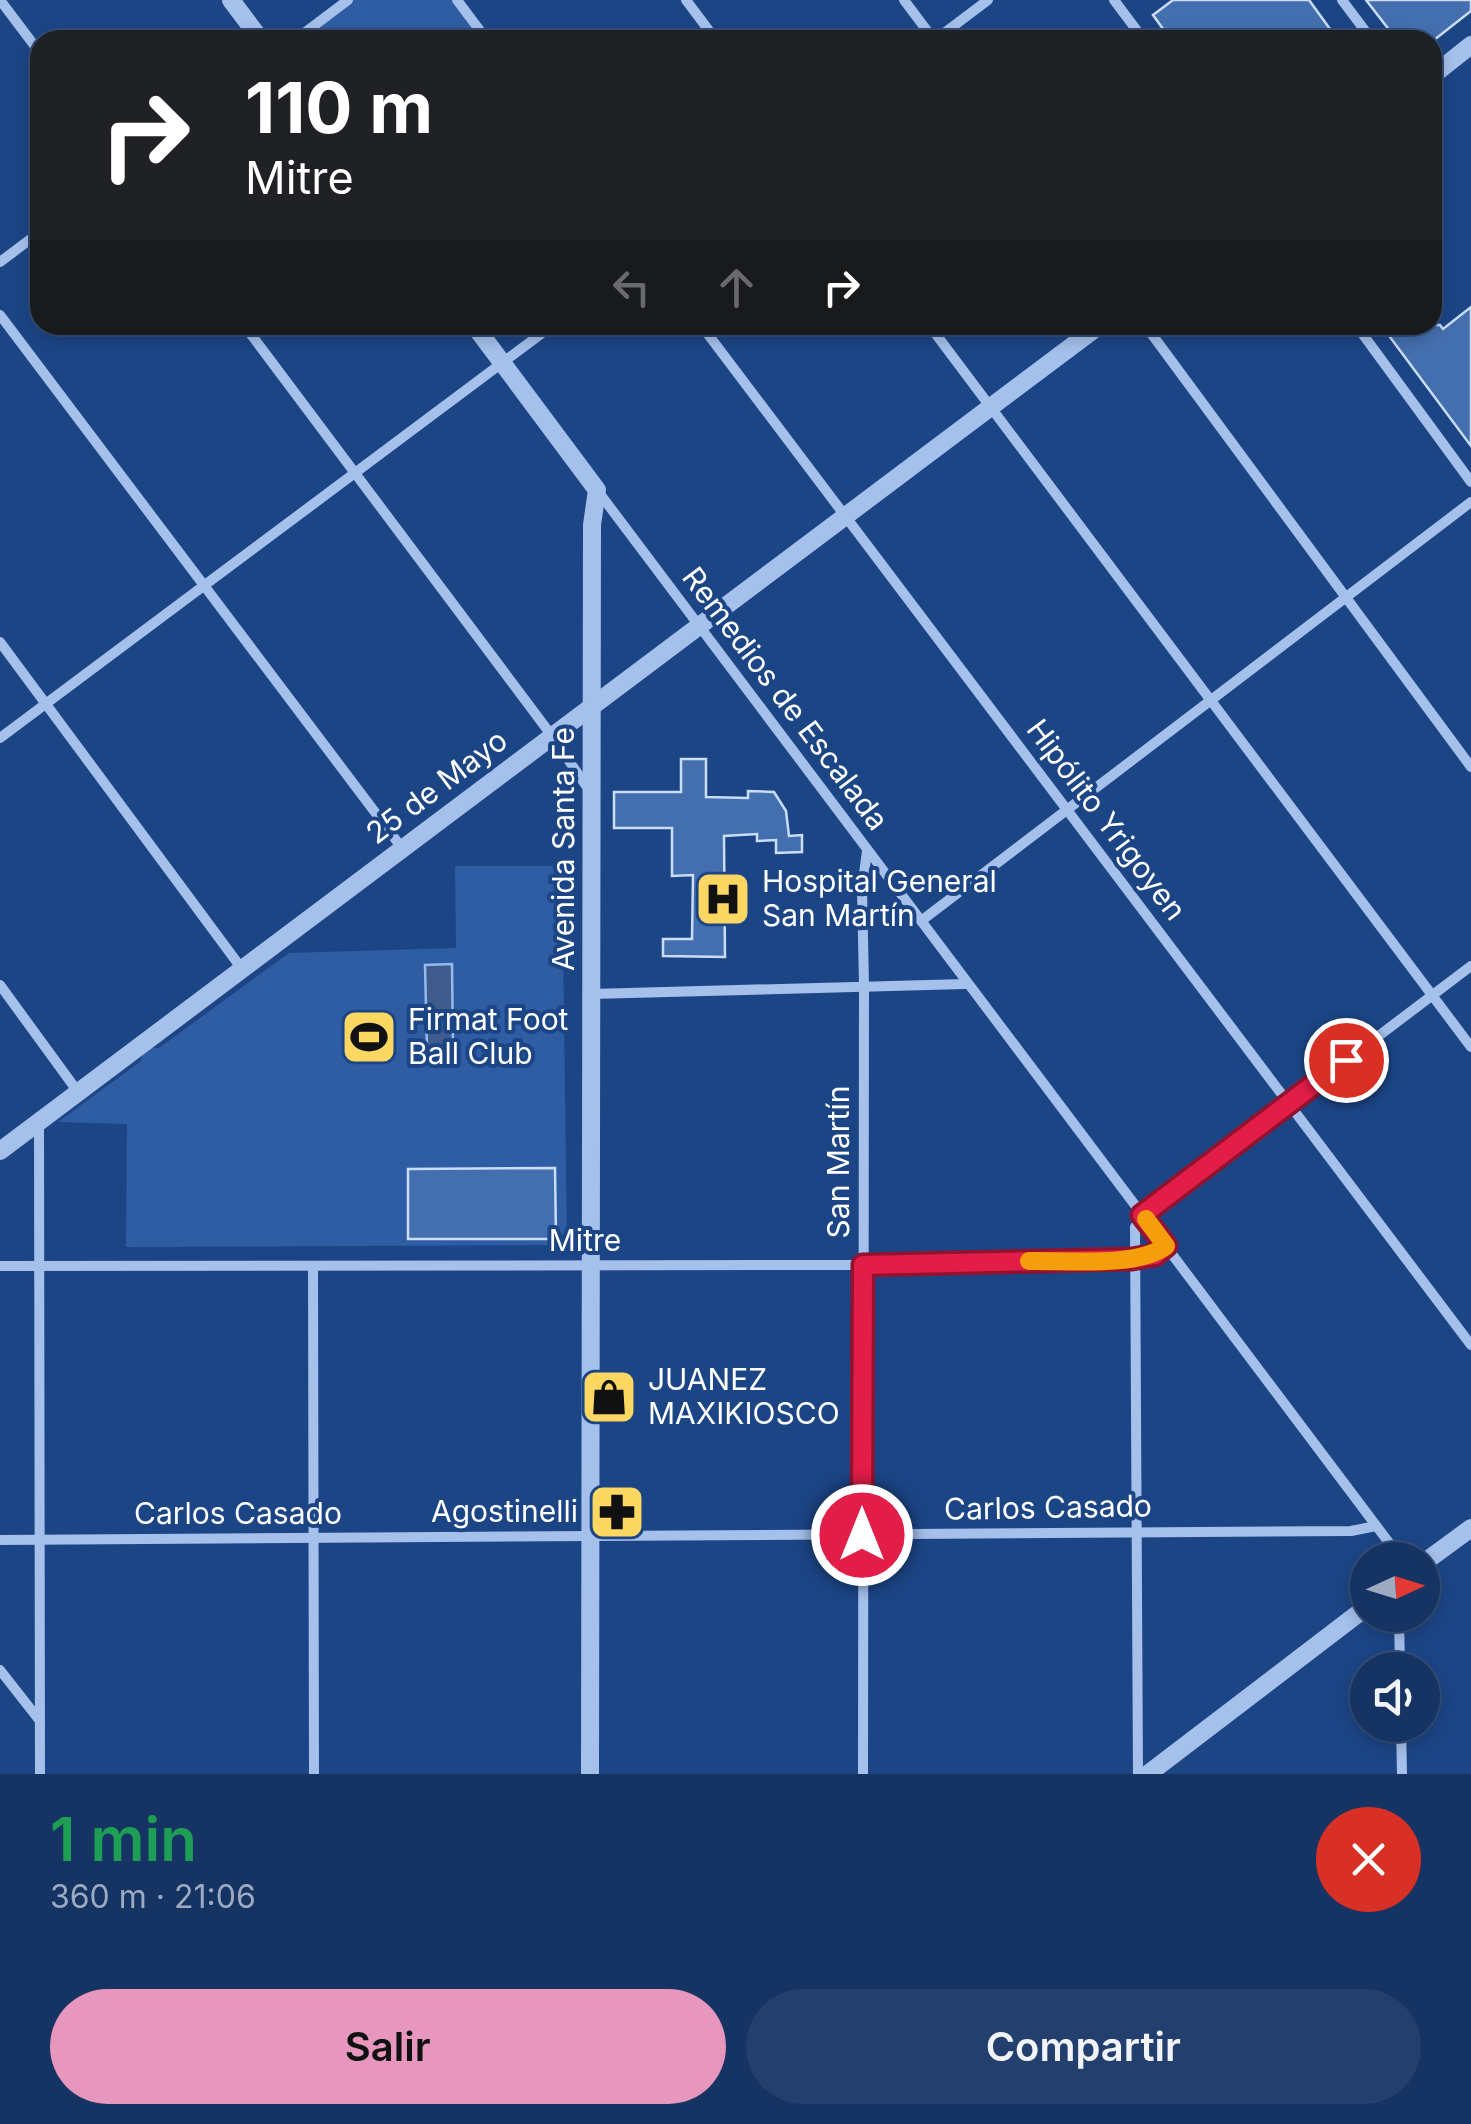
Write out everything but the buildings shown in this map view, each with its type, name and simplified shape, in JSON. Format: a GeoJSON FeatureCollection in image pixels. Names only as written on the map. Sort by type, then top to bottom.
{"type":"FeatureCollection","features":[{"type":"Feature","properties":{"kind":"street"},"geometry":{"type":"LineString","coordinates":[[0,0],[30,40]]}},
{"type":"Feature","properties":{"kind":"street"},"geometry":{"type":"LineString","coordinates":[[231,0],[253,30]]}},
{"type":"Feature","properties":{"kind":"street"},"geometry":{"type":"LineString","coordinates":[[308,30],[348,0]]}},
{"type":"Feature","properties":{"kind":"street"},"geometry":{"type":"LineString","coordinates":[[457,0],[480,30]]}},
{"type":"Feature","properties":{"kind":"street"},"geometry":{"type":"LineString","coordinates":[[686,0],[708,30]]}},
{"type":"Feature","properties":{"kind":"street"},"geometry":{"type":"LineString","coordinates":[[904,0],[926,30]]}},
{"type":"Feature","properties":{"kind":"street"},"geometry":{"type":"LineString","coordinates":[[948,30],[988,0]]}},
{"type":"Feature","properties":{"kind":"street"},"geometry":{"type":"LineString","coordinates":[[1114,0],[1136,30]]}},
{"type":"Feature","properties":{"kind":"street"},"geometry":{"type":"LineString","coordinates":[[1342,0],[1364,30]]}},
{"type":"Feature","properties":{"kind":"street"},"geometry":{"type":"LineString","coordinates":[[1442,68],[1471,46]]}},
{"type":"Feature","properties":{"kind":"street"},"geometry":{"type":"LineString","coordinates":[[0,262],[30,240]]}},
{"type":"Feature","properties":{"kind":"street"},"geometry":{"type":"LineString","coordinates":[[0,315],[402,848]]}},
{"type":"Feature","properties":{"kind":"street"},"geometry":{"type":"LineString","coordinates":[[252,335],[552,736],[591,794]]}},
{"type":"Feature","properties":{"kind":"street"},"geometry":{"type":"LineString","coordinates":[[482,335],[597,490]]}},
{"type":"Feature","properties":{"kind":"street"},"geometry":{"type":"LineString","coordinates":[[0,738],[538,335]]}},
{"type":"Feature","properties":{"kind":"street","name":"Hipólito Yrigoyen"},"geometry":{"type":"LineString","coordinates":[[709,335],[1471,1345]]}},
{"type":"Feature","properties":{"kind":"street"},"geometry":{"type":"LineString","coordinates":[[936,335],[1471,1047]]}},
{"type":"Feature","properties":{"kind":"street","name":"25 de Mayo"},"geometry":{"type":"LineString","coordinates":[[0,1151],[1087,335]]}},
{"type":"Feature","properties":{"kind":"street"},"geometry":{"type":"LineString","coordinates":[[1151,335],[1471,767]]}},
{"type":"Feature","properties":{"kind":"street"},"geometry":{"type":"LineString","coordinates":[[1363,335],[1471,482]]}},
{"type":"Feature","properties":{"kind":"street","name":"Remedios de Escalada"},"geometry":{"type":"LineString","coordinates":[[597,490],[1388,1542]]}},
{"type":"Feature","properties":{"kind":"street","name":"Avenida Santa Fe"},"geometry":{"type":"LineString","coordinates":[[590,1774],[592,525],[597,490]]}},
{"type":"Feature","properties":{"kind":"street"},"geometry":{"type":"LineString","coordinates":[[921,920],[1471,502]]}},
{"type":"Feature","properties":{"kind":"street"},"geometry":{"type":"LineString","coordinates":[[0,642],[242,969]]}},
{"type":"Feature","properties":{"kind":"street","name":"San Martín"},"geometry":{"type":"LineString","coordinates":[[863,1774],[862,890],[868,851]]}},
{"type":"Feature","properties":{"kind":"street"},"geometry":{"type":"LineString","coordinates":[[1138,1774],[1132,1259],[1135,1227],[1142,1215],[1471,966]]}},
{"type":"Feature","properties":{"kind":"street"},"geometry":{"type":"LineString","coordinates":[[591,994],[965,984]]}},
{"type":"Feature","properties":{"kind":"street"},"geometry":{"type":"LineString","coordinates":[[0,985],[78,1092]]}},
{"type":"Feature","properties":{"kind":"street"},"geometry":{"type":"LineString","coordinates":[[39,1122],[40,1774]]}},
{"type":"Feature","properties":{"kind":"street","name":"Mitre"},"geometry":{"type":"LineString","coordinates":[[0,1266],[863,1265],[1132,1259],[1155,1255],[1166,1246]]}},
{"type":"Feature","properties":{"kind":"street"},"geometry":{"type":"LineString","coordinates":[[313,1266],[314,1774]]}},
{"type":"Feature","properties":{"kind":"street","name":"Carlos Casado"},"geometry":{"type":"LineString","coordinates":[[0,1540],[1351,1531],[1376,1526]]}},
{"type":"Feature","properties":{"kind":"street"},"geometry":{"type":"LineString","coordinates":[[1440,1551],[1469,1531]]}},
{"type":"Feature","properties":{"kind":"street"},"geometry":{"type":"LineString","coordinates":[[1148,1774],[1350,1620]]}},
{"type":"Feature","properties":{"kind":"street"},"geometry":{"type":"LineString","coordinates":[[0,1670],[40,1722]]}},
{"type":"Feature","properties":{"kind":"street"},"geometry":{"type":"LineString","coordinates":[[1401,1742],[1402,1774]]}},
{"type":"Feature","properties":{"kind":"shaded area"},"geometry":{"type":"Polygon","coordinates":[[[348,0],[457,0],[480,30],[308,30],[348,0]]]}},
{"type":"Feature","properties":{"kind":"shaded area","name":"Firmat Foot Ball Club"},"geometry":{"type":"Polygon","coordinates":[[[455,866],[562,866],[567,1245],[126,1247],[127,1124],[58,1122],[141,1061],[142,1048],[159,1048],[289,953],[456,948],[455,866]]]}},
{"type":"Feature","properties":{"kind":"shaded area"},"geometry":{"type":"Polygon","coordinates":[[[452,964],[453,1049],[427,1049],[425,965],[452,964]]]}},
{"type":"Feature","properties":{"kind":"slow traffic"},"geometry":{"type":"LineString","coordinates":[[1029,1261],[1155,1255],[1166,1246],[1146,1219]]}},
{"type":"Feature","properties":{"kind":"place","name":"Hospital General San Martín"},"geometry":{"type":"Point","coordinates":[723,899]}},
{"type":"Feature","properties":{"kind":"place","name":"Firmat Foot Ball Club"},"geometry":{"type":"Point","coordinates":[369,1037]}},
{"type":"Feature","properties":{"kind":"place","name":"JUANEZ MAXIKIOSCO"},"geometry":{"type":"Point","coordinates":[609,1397]}},
{"type":"Feature","properties":{"kind":"place","name":"Agostinelli"},"geometry":{"type":"Point","coordinates":[617,1512]}},
{"type":"Feature","properties":{"kind":"route"},"geometry":{"type":"LineString","coordinates":[[862,1535],[863,1265],[1132,1259],[1155,1255],[1166,1246],[1142,1215],[1346,1060]]}}]}
